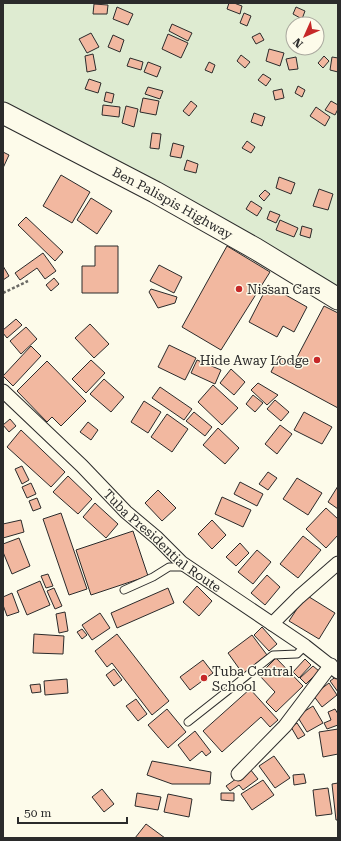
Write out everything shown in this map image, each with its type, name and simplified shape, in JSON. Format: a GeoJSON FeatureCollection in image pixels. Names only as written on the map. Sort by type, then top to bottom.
{"type":"FeatureCollection","features":[{"type":"Feature","properties":{"kind":"main road","name":"Ben Palispis Highway"},"geometry":{"type":"LineString","coordinates":[[3,113],[155,192],[256,249],[338,299]]}},
{"type":"Feature","properties":{"kind":"street","name":"Tuba Presidential Route"},"geometry":{"type":"LineString","coordinates":[[3,391],[82,466],[126,512],[157,538],[182,563],[305,646],[334,668]]}},
{"type":"Feature","properties":{"kind":"street"},"geometry":{"type":"LineString","coordinates":[[272,624],[299,597],[338,563]]}},
{"type":"Feature","properties":{"kind":"street"},"geometry":{"type":"LineString","coordinates":[[238,774],[285,726],[334,668]]}},
{"type":"Feature","properties":{"kind":"lane"},"geometry":{"type":"LineString","coordinates":[[124,590],[169,567],[187,566]]}},
{"type":"Feature","properties":{"kind":"lane"},"geometry":{"type":"LineString","coordinates":[[188,722],[274,654],[297,654],[305,646]]}},
{"type":"Feature","properties":{"kind":"path"},"geometry":{"type":"LineString","coordinates":[[3,293],[28,281]]}},
{"type":"Feature","properties":{"kind":"green space"},"geometry":{"type":"Polygon","coordinates":[[[3,3],[338,3],[338,292],[85,144],[3,102],[3,3]]]}},
{"type":"Feature","properties":{"kind":"building"},"geometry":{"type":"Polygon","coordinates":[[[229,3],[242,6],[240,14],[227,9],[229,3]]]}},
{"type":"Feature","properties":{"kind":"building"},"geometry":{"type":"Polygon","coordinates":[[[94,4],[108,5],[107,14],[93,14],[94,4]]]}},
{"type":"Feature","properties":{"kind":"building"},"geometry":{"type":"Polygon","coordinates":[[[117,7],[133,14],[128,25],[113,19],[117,7]]]}},
{"type":"Feature","properties":{"kind":"building"},"geometry":{"type":"Polygon","coordinates":[[[296,7],[305,11],[303,16],[297,16],[293,14],[296,7]]]}},
{"type":"Feature","properties":{"kind":"building"},"geometry":{"type":"Polygon","coordinates":[[[244,13],[251,16],[247,26],[240,23],[244,13]]]}},
{"type":"Feature","properties":{"kind":"building"},"geometry":{"type":"Polygon","coordinates":[[[172,24],[192,33],[188,41],[169,31],[172,24]]]}},
{"type":"Feature","properties":{"kind":"building"},"geometry":{"type":"Polygon","coordinates":[[[91,33],[99,47],[87,53],[79,39],[91,33]]]}},
{"type":"Feature","properties":{"kind":"building"},"geometry":{"type":"Polygon","coordinates":[[[260,33],[264,40],[256,44],[252,37],[260,33]]]}},
{"type":"Feature","properties":{"kind":"building"},"geometry":{"type":"Polygon","coordinates":[[[168,34],[188,43],[181,58],[162,49],[168,34]]]}},
{"type":"Feature","properties":{"kind":"building"},"geometry":{"type":"Polygon","coordinates":[[[113,35],[124,40],[120,52],[108,47],[113,35]]]}},
{"type":"Feature","properties":{"kind":"building"},"geometry":{"type":"Polygon","coordinates":[[[269,49],[284,53],[280,66],[266,61],[269,49]]]}},
{"type":"Feature","properties":{"kind":"building"},"geometry":{"type":"Polygon","coordinates":[[[93,54],[96,70],[87,72],[85,56],[93,54]]]}},
{"type":"Feature","properties":{"kind":"building"},"geometry":{"type":"Polygon","coordinates":[[[241,55],[250,62],[245,68],[237,61],[241,55]]]}},
{"type":"Feature","properties":{"kind":"building"},"geometry":{"type":"Polygon","coordinates":[[[324,56],[329,61],[323,68],[318,63],[324,56]]]}},
{"type":"Feature","properties":{"kind":"building"},"geometry":{"type":"Polygon","coordinates":[[[296,57],[298,69],[289,70],[286,59],[296,57]]]}},
{"type":"Feature","properties":{"kind":"building"},"geometry":{"type":"Polygon","coordinates":[[[332,57],[338,58],[338,72],[330,70],[332,57]]]}},
{"type":"Feature","properties":{"kind":"building"},"geometry":{"type":"Polygon","coordinates":[[[130,58],[143,62],[141,70],[127,66],[130,58]]]}},
{"type":"Feature","properties":{"kind":"building"},"geometry":{"type":"Polygon","coordinates":[[[148,62],[161,67],[157,77],[144,72],[148,62]]]}},
{"type":"Feature","properties":{"kind":"building"},"geometry":{"type":"Polygon","coordinates":[[[209,62],[215,65],[212,73],[205,70],[209,62]]]}},
{"type":"Feature","properties":{"kind":"building"},"geometry":{"type":"Polygon","coordinates":[[[263,74],[271,79],[266,86],[258,80],[263,74]]]}},
{"type":"Feature","properties":{"kind":"building"},"geometry":{"type":"Polygon","coordinates":[[[89,79],[101,83],[98,93],[85,89],[89,79]]]}},
{"type":"Feature","properties":{"kind":"building"},"geometry":{"type":"Polygon","coordinates":[[[298,86],[305,90],[302,97],[295,93],[298,86]]]}},
{"type":"Feature","properties":{"kind":"building"},"geometry":{"type":"Polygon","coordinates":[[[148,87],[163,91],[160,99],[145,94],[148,87]]]}},
{"type":"Feature","properties":{"kind":"building"},"geometry":{"type":"Polygon","coordinates":[[[282,89],[284,98],[275,100],[273,91],[282,89]]]}},
{"type":"Feature","properties":{"kind":"building"},"geometry":{"type":"Polygon","coordinates":[[[106,92],[114,94],[112,103],[104,101],[106,92]]]}},
{"type":"Feature","properties":{"kind":"building"},"geometry":{"type":"Polygon","coordinates":[[[143,98],[159,101],[156,115],[140,112],[143,98]]]}},
{"type":"Feature","properties":{"kind":"building"},"geometry":{"type":"Polygon","coordinates":[[[191,101],[197,106],[189,116],[183,111],[191,101]]]}},
{"type":"Feature","properties":{"kind":"building"},"geometry":{"type":"Polygon","coordinates":[[[331,101],[338,105],[335,115],[325,110],[331,101]]]}},
{"type":"Feature","properties":{"kind":"building"},"geometry":{"type":"Polygon","coordinates":[[[103,105],[120,107],[119,117],[102,115],[103,105]]]}},
{"type":"Feature","properties":{"kind":"building"},"geometry":{"type":"Polygon","coordinates":[[[126,106],[138,109],[134,127],[122,123],[126,106]]]}},
{"type":"Feature","properties":{"kind":"building"},"geometry":{"type":"Polygon","coordinates":[[[316,107],[330,117],[325,126],[310,116],[316,107]]]}},
{"type":"Feature","properties":{"kind":"building"},"geometry":{"type":"Polygon","coordinates":[[[254,113],[265,117],[262,126],[251,122],[254,113]]]}},
{"type":"Feature","properties":{"kind":"building"},"geometry":{"type":"Polygon","coordinates":[[[152,133],[161,134],[159,149],[150,148],[152,133]]]}},
{"type":"Feature","properties":{"kind":"building"},"geometry":{"type":"Polygon","coordinates":[[[247,141],[255,147],[251,153],[242,148],[247,141]]]}},
{"type":"Feature","properties":{"kind":"building"},"geometry":{"type":"Polygon","coordinates":[[[173,143],[184,146],[181,158],[170,156],[173,143]]]}},
{"type":"Feature","properties":{"kind":"building"},"geometry":{"type":"Polygon","coordinates":[[[3,152],[9,155],[3,168],[3,152]]]}},
{"type":"Feature","properties":{"kind":"building"},"geometry":{"type":"Polygon","coordinates":[[[187,160],[198,164],[196,173],[184,170],[187,160]]]}},
{"type":"Feature","properties":{"kind":"building"},"geometry":{"type":"Polygon","coordinates":[[[61,175],[90,192],[72,223],[43,206],[61,175]]]}},
{"type":"Feature","properties":{"kind":"building"},"geometry":{"type":"Polygon","coordinates":[[[279,177],[295,183],[291,194],[276,188],[279,177]]]}},
{"type":"Feature","properties":{"kind":"building"},"geometry":{"type":"Polygon","coordinates":[[[319,189],[333,194],[328,210],[313,206],[319,189]]]}},
{"type":"Feature","properties":{"kind":"building"},"geometry":{"type":"Polygon","coordinates":[[[265,190],[270,194],[264,201],[259,196],[265,190]]]}},
{"type":"Feature","properties":{"kind":"building"},"geometry":{"type":"Polygon","coordinates":[[[91,198],[112,211],[97,234],[77,220],[91,198]]]}},
{"type":"Feature","properties":{"kind":"building"},"geometry":{"type":"Polygon","coordinates":[[[251,201],[262,208],[257,216],[246,209],[251,201]]]}},
{"type":"Feature","properties":{"kind":"building"},"geometry":{"type":"Polygon","coordinates":[[[270,211],[280,215],[276,223],[267,219],[270,211]]]}},
{"type":"Feature","properties":{"kind":"building"},"geometry":{"type":"Polygon","coordinates":[[[26,217],[63,252],[55,261],[18,225],[26,217]]]}},
{"type":"Feature","properties":{"kind":"building"},"geometry":{"type":"Polygon","coordinates":[[[280,220],[298,228],[294,237],[276,230],[280,220]]]}},
{"type":"Feature","properties":{"kind":"building"},"geometry":{"type":"Polygon","coordinates":[[[302,226],[312,229],[310,238],[300,235],[302,226]]]}},
{"type":"Feature","properties":{"kind":"building"},"geometry":{"type":"Polygon","coordinates":[[[95,246],[118,246],[118,293],[82,293],[82,266],[95,266],[95,246]]]}},
{"type":"Feature","properties":{"kind":"building"},"geometry":{"type":"Polygon","coordinates":[[[227,246],[270,272],[221,350],[182,327],[227,246]]]}},
{"type":"Feature","properties":{"kind":"building"},"geometry":{"type":"Polygon","coordinates":[[[43,253],[56,271],[45,279],[37,268],[20,280],[15,273],[43,253]]]}},
{"type":"Feature","properties":{"kind":"building"},"geometry":{"type":"Polygon","coordinates":[[[159,265],[182,277],[174,293],[150,281],[159,265]]]}},
{"type":"Feature","properties":{"kind":"building"},"geometry":{"type":"Polygon","coordinates":[[[3,266],[9,276],[3,280],[3,266]]]}},
{"type":"Feature","properties":{"kind":"building"},"geometry":{"type":"Polygon","coordinates":[[[54,278],[59,284],[51,291],[46,285],[54,278]]]}},
{"type":"Feature","properties":{"kind":"building"},"geometry":{"type":"Polygon","coordinates":[[[268,285],[307,307],[294,332],[283,326],[277,337],[249,322],[268,285]]]}},
{"type":"Feature","properties":{"kind":"building"},"geometry":{"type":"Polygon","coordinates":[[[151,289],[177,297],[175,303],[158,308],[149,292],[151,289]]]}},
{"type":"Feature","properties":{"kind":"building","name":"Hide Away Lodge"},"geometry":{"type":"Polygon","coordinates":[[[324,306],[338,313],[338,408],[271,372],[279,356],[294,363],[324,306]]]}},
{"type":"Feature","properties":{"kind":"building"},"geometry":{"type":"Polygon","coordinates":[[[16,319],[22,325],[7,338],[3,333],[3,330],[16,319]]]}},
{"type":"Feature","properties":{"kind":"building"},"geometry":{"type":"Polygon","coordinates":[[[90,324],[109,344],[94,358],[75,338],[90,324]]]}},
{"type":"Feature","properties":{"kind":"building"},"geometry":{"type":"Polygon","coordinates":[[[26,327],[37,339],[21,354],[10,341],[26,327]]]}},
{"type":"Feature","properties":{"kind":"building"},"geometry":{"type":"Polygon","coordinates":[[[169,345],[196,358],[185,380],[158,367],[169,345]]]}},
{"type":"Feature","properties":{"kind":"building"},"geometry":{"type":"Polygon","coordinates":[[[31,346],[41,356],[13,386],[3,376],[31,346]]]}},
{"type":"Feature","properties":{"kind":"building"},"geometry":{"type":"Polygon","coordinates":[[[91,360],[105,373],[86,393],[72,379],[91,360]]]}},
{"type":"Feature","properties":{"kind":"building"},"geometry":{"type":"Polygon","coordinates":[[[197,360],[221,370],[215,384],[191,373],[197,360]]]}},
{"type":"Feature","properties":{"kind":"building"},"geometry":{"type":"Polygon","coordinates":[[[47,361],[86,401],[61,426],[52,417],[47,422],[17,391],[47,361]]]}},
{"type":"Feature","properties":{"kind":"building"},"geometry":{"type":"Polygon","coordinates":[[[231,369],[245,382],[234,395],[220,383],[231,369]]]}},
{"type":"Feature","properties":{"kind":"building"},"geometry":{"type":"Polygon","coordinates":[[[104,379],[124,397],[111,412],[90,394],[104,379]]]}},
{"type":"Feature","properties":{"kind":"building"},"geometry":{"type":"Polygon","coordinates":[[[258,383],[278,395],[267,405],[251,390],[258,383]]]}},
{"type":"Feature","properties":{"kind":"building"},"geometry":{"type":"Polygon","coordinates":[[[213,385],[238,408],[222,425],[198,402],[213,385]]]}},
{"type":"Feature","properties":{"kind":"building"},"geometry":{"type":"Polygon","coordinates":[[[160,387],[192,409],[184,420],[152,398],[160,387]]]}},
{"type":"Feature","properties":{"kind":"building"},"geometry":{"type":"Polygon","coordinates":[[[253,395],[263,403],[255,412],[246,404],[253,395]]]}},
{"type":"Feature","properties":{"kind":"building"},"geometry":{"type":"Polygon","coordinates":[[[275,400],[289,412],[281,421],[267,409],[275,400]]]}},
{"type":"Feature","properties":{"kind":"building"},"geometry":{"type":"Polygon","coordinates":[[[144,401],[161,412],[148,433],[131,422],[144,401]]]}},
{"type":"Feature","properties":{"kind":"building"},"geometry":{"type":"Polygon","coordinates":[[[194,412],[212,427],[205,436],[186,421],[194,412]]]}},
{"type":"Feature","properties":{"kind":"building"},"geometry":{"type":"Polygon","coordinates":[[[304,412],[332,427],[322,444],[294,430],[304,412]]]}},
{"type":"Feature","properties":{"kind":"building"},"geometry":{"type":"Polygon","coordinates":[[[167,414],[188,429],[172,452],[151,437],[167,414]]]}},
{"type":"Feature","properties":{"kind":"building"},"geometry":{"type":"Polygon","coordinates":[[[10,419],[16,426],[9,432],[3,425],[10,419]]]}},
{"type":"Feature","properties":{"kind":"building"},"geometry":{"type":"Polygon","coordinates":[[[88,422],[98,430],[91,440],[80,432],[88,422]]]}},
{"type":"Feature","properties":{"kind":"building"},"geometry":{"type":"Polygon","coordinates":[[[280,425],[292,434],[277,454],[265,444],[280,425]]]}},
{"type":"Feature","properties":{"kind":"building"},"geometry":{"type":"Polygon","coordinates":[[[218,428],[239,448],[225,464],[203,445],[218,428]]]}},
{"type":"Feature","properties":{"kind":"building"},"geometry":{"type":"Polygon","coordinates":[[[21,430],[65,472],[51,487],[7,447],[21,430]]]}},
{"type":"Feature","properties":{"kind":"building"},"geometry":{"type":"Polygon","coordinates":[[[22,466],[29,480],[22,484],[15,469],[22,466]]]}},
{"type":"Feature","properties":{"kind":"building"},"geometry":{"type":"Polygon","coordinates":[[[268,472],[277,478],[268,490],[259,484],[268,472]]]}},
{"type":"Feature","properties":{"kind":"building"},"geometry":{"type":"Polygon","coordinates":[[[68,476],[92,499],[78,514],[53,492],[68,476]]]}},
{"type":"Feature","properties":{"kind":"building"},"geometry":{"type":"Polygon","coordinates":[[[297,478],[322,493],[308,515],[283,499],[297,478]]]}},
{"type":"Feature","properties":{"kind":"building"},"geometry":{"type":"Polygon","coordinates":[[[240,482],[263,494],[257,506],[234,494],[240,482]]]}},
{"type":"Feature","properties":{"kind":"building"},"geometry":{"type":"Polygon","coordinates":[[[31,483],[36,494],[27,498],[22,487],[31,483]]]}},
{"type":"Feature","properties":{"kind":"building"},"geometry":{"type":"Polygon","coordinates":[[[338,486],[338,509],[328,502],[338,486]]]}},
{"type":"Feature","properties":{"kind":"building"},"geometry":{"type":"Polygon","coordinates":[[[158,490],[176,508],[162,521],[145,503],[158,490]]]}},
{"type":"Feature","properties":{"kind":"building"},"geometry":{"type":"Polygon","coordinates":[[[222,497],[251,510],[243,527],[215,514],[222,497]]]}},
{"type":"Feature","properties":{"kind":"building"},"geometry":{"type":"Polygon","coordinates":[[[37,498],[41,508],[33,511],[29,501],[37,498]]]}},
{"type":"Feature","properties":{"kind":"building"},"geometry":{"type":"Polygon","coordinates":[[[95,503],[118,524],[106,538],[83,517],[95,503]]]}},
{"type":"Feature","properties":{"kind":"building"},"geometry":{"type":"Polygon","coordinates":[[[326,508],[338,519],[338,535],[326,548],[306,529],[326,508]]]}},
{"type":"Feature","properties":{"kind":"building"},"geometry":{"type":"Polygon","coordinates":[[[61,513],[87,589],[69,595],[43,519],[61,513]]]}},
{"type":"Feature","properties":{"kind":"building"},"geometry":{"type":"Polygon","coordinates":[[[21,520],[24,532],[3,538],[3,524],[21,520]]]}},
{"type":"Feature","properties":{"kind":"building"},"geometry":{"type":"Polygon","coordinates":[[[212,520],[226,535],[212,549],[198,534],[212,520]]]}},
{"type":"Feature","properties":{"kind":"building"},"geometry":{"type":"Polygon","coordinates":[[[133,531],[148,576],[91,595],[76,550],[133,531]]]}},
{"type":"Feature","properties":{"kind":"building"},"geometry":{"type":"Polygon","coordinates":[[[303,536],[321,550],[298,578],[280,564],[303,536]]]}},
{"type":"Feature","properties":{"kind":"building"},"geometry":{"type":"Polygon","coordinates":[[[19,538],[30,566],[12,574],[3,552],[3,544],[19,538]]]}},
{"type":"Feature","properties":{"kind":"building"},"geometry":{"type":"Polygon","coordinates":[[[240,543],[249,553],[236,566],[226,557],[240,543]]]}},
{"type":"Feature","properties":{"kind":"building"},"geometry":{"type":"Polygon","coordinates":[[[257,550],[271,562],[253,584],[238,572],[257,550]]]}},
{"type":"Feature","properties":{"kind":"building"},"geometry":{"type":"Polygon","coordinates":[[[48,574],[53,586],[46,588],[41,576],[48,574]]]}},
{"type":"Feature","properties":{"kind":"building"},"geometry":{"type":"Polygon","coordinates":[[[267,575],[280,587],[265,605],[251,593],[267,575]]]}},
{"type":"Feature","properties":{"kind":"building"},"geometry":{"type":"Polygon","coordinates":[[[40,581],[50,605],[27,615],[17,591],[40,581]]]}},
{"type":"Feature","properties":{"kind":"building"},"geometry":{"type":"Polygon","coordinates":[[[197,586],[212,601],[199,616],[183,602],[197,586]]]}},
{"type":"Feature","properties":{"kind":"building"},"geometry":{"type":"Polygon","coordinates":[[[54,588],[62,606],[55,609],[47,591],[54,588]]]}},
{"type":"Feature","properties":{"kind":"building"},"geometry":{"type":"Polygon","coordinates":[[[168,588],[174,603],[117,628],[111,613],[168,588]]]}},
{"type":"Feature","properties":{"kind":"building"},"geometry":{"type":"Polygon","coordinates":[[[12,593],[19,612],[7,616],[3,605],[3,597],[12,593]]]}},
{"type":"Feature","properties":{"kind":"building"},"geometry":{"type":"Polygon","coordinates":[[[306,595],[335,613],[319,639],[289,621],[306,595]]]}},
{"type":"Feature","properties":{"kind":"building"},"geometry":{"type":"Polygon","coordinates":[[[65,612],[68,631],[59,633],[56,614],[65,612]]]}},
{"type":"Feature","properties":{"kind":"building"},"geometry":{"type":"Polygon","coordinates":[[[100,613],[110,628],[92,640],[82,625],[100,613]]]}},
{"type":"Feature","properties":{"kind":"building"},"geometry":{"type":"Polygon","coordinates":[[[262,627],[277,644],[269,651],[254,635],[262,627]]]}},
{"type":"Feature","properties":{"kind":"building"},"geometry":{"type":"Polygon","coordinates":[[[82,629],[87,635],[82,639],[77,632],[82,629]]]}},
{"type":"Feature","properties":{"kind":"building"},"geometry":{"type":"Polygon","coordinates":[[[34,634],[64,636],[63,654],[33,653],[34,634]]]}},
{"type":"Feature","properties":{"kind":"building"},"geometry":{"type":"Polygon","coordinates":[[[117,634],[169,701],[152,715],[112,663],[107,667],[95,651],[117,634]]]}},
{"type":"Feature","properties":{"kind":"building"},"geometry":{"type":"Polygon","coordinates":[[[252,635],[267,655],[243,674],[228,653],[252,635]]]}},
{"type":"Feature","properties":{"kind":"building"},"geometry":{"type":"Polygon","coordinates":[[[276,658],[303,686],[276,712],[266,702],[275,692],[259,675],[276,658]]]}},
{"type":"Feature","properties":{"kind":"building"},"geometry":{"type":"Polygon","coordinates":[[[305,659],[311,665],[299,678],[293,672],[305,659]]]}},
{"type":"Feature","properties":{"kind":"building"},"geometry":{"type":"Polygon","coordinates":[[[203,660],[213,673],[190,690],[180,677],[203,660]]]}},
{"type":"Feature","properties":{"kind":"building"},"geometry":{"type":"Polygon","coordinates":[[[313,666],[319,671],[306,684],[300,678],[313,666]]]}},
{"type":"Feature","properties":{"kind":"building"},"geometry":{"type":"Polygon","coordinates":[[[114,669],[122,680],[114,686],[106,675],[114,669]]]}},
{"type":"Feature","properties":{"kind":"building"},"geometry":{"type":"Polygon","coordinates":[[[337,676],[338,677],[338,692],[330,681],[337,676]]]}},
{"type":"Feature","properties":{"kind":"building"},"geometry":{"type":"Polygon","coordinates":[[[67,679],[68,693],[45,695],[44,681],[67,679]]]}},
{"type":"Feature","properties":{"kind":"building"},"geometry":{"type":"Polygon","coordinates":[[[329,683],[337,695],[322,707],[313,695],[329,683]]]}},
{"type":"Feature","properties":{"kind":"building"},"geometry":{"type":"Polygon","coordinates":[[[40,684],[41,692],[32,693],[30,685],[40,684]]]}},
{"type":"Feature","properties":{"kind":"building"},"geometry":{"type":"Polygon","coordinates":[[[250,689],[278,720],[270,727],[261,717],[222,752],[203,731],[250,689]]]}},
{"type":"Feature","properties":{"kind":"building"},"geometry":{"type":"Polygon","coordinates":[[[136,699],[147,714],[138,721],[126,706],[136,699]]]}},
{"type":"Feature","properties":{"kind":"building"},"geometry":{"type":"Polygon","coordinates":[[[313,706],[323,723],[307,732],[297,716],[313,706]]]}},
{"type":"Feature","properties":{"kind":"building"},"geometry":{"type":"Polygon","coordinates":[[[167,709],[186,732],[168,748],[148,725],[167,709]]]}},
{"type":"Feature","properties":{"kind":"building"},"geometry":{"type":"Polygon","coordinates":[[[335,709],[338,714],[338,725],[327,729],[324,723],[331,720],[328,712],[335,709]]]}},
{"type":"Feature","properties":{"kind":"building"},"geometry":{"type":"Polygon","coordinates":[[[297,723],[305,735],[298,739],[291,727],[297,723]]]}},
{"type":"Feature","properties":{"kind":"building"},"geometry":{"type":"Polygon","coordinates":[[[338,729],[338,754],[323,757],[319,732],[338,729]]]}},
{"type":"Feature","properties":{"kind":"building"},"geometry":{"type":"Polygon","coordinates":[[[195,731],[211,752],[206,756],[202,751],[190,761],[178,745],[195,731]]]}},
{"type":"Feature","properties":{"kind":"building"},"geometry":{"type":"Polygon","coordinates":[[[274,756],[290,778],[275,788],[259,766],[274,756]]]}},
{"type":"Feature","properties":{"kind":"building"},"geometry":{"type":"Polygon","coordinates":[[[152,761],[211,772],[210,784],[172,784],[147,775],[152,761]]]}},
{"type":"Feature","properties":{"kind":"building"},"geometry":{"type":"Polygon","coordinates":[[[250,769],[258,779],[243,790],[239,785],[230,791],[226,786],[250,769]]]}},
{"type":"Feature","properties":{"kind":"building"},"geometry":{"type":"Polygon","coordinates":[[[304,774],[306,783],[294,785],[293,775],[304,774]]]}},
{"type":"Feature","properties":{"kind":"building"},"geometry":{"type":"Polygon","coordinates":[[[263,780],[274,795],[252,810],[241,794],[263,780]]]}},
{"type":"Feature","properties":{"kind":"building"},"geometry":{"type":"Polygon","coordinates":[[[338,783],[338,820],[336,820],[332,784],[338,783]]]}},
{"type":"Feature","properties":{"kind":"building"},"geometry":{"type":"Polygon","coordinates":[[[328,788],[332,814],[316,816],[313,790],[328,788]]]}},
{"type":"Feature","properties":{"kind":"building"},"geometry":{"type":"Polygon","coordinates":[[[102,789],[114,804],[104,812],[92,797],[102,789]]]}},
{"type":"Feature","properties":{"kind":"building"},"geometry":{"type":"Polygon","coordinates":[[[137,793],[161,797],[158,810],[135,806],[137,793]]]}},
{"type":"Feature","properties":{"kind":"building"},"geometry":{"type":"Polygon","coordinates":[[[221,793],[234,793],[234,801],[221,800],[221,793]]]}},
{"type":"Feature","properties":{"kind":"building"},"geometry":{"type":"Polygon","coordinates":[[[168,794],[192,799],[189,817],[164,812],[168,794]]]}},
{"type":"Feature","properties":{"kind":"building"},"geometry":{"type":"Polygon","coordinates":[[[146,824],[165,838],[135,838],[146,824]]]}},
{"type":"Feature","properties":{"kind":"place","name":"Nissan Cars"},"geometry":{"type":"Point","coordinates":[239,289]}},
{"type":"Feature","properties":{"kind":"place","name":"Hide Away Lodge"},"geometry":{"type":"Point","coordinates":[317,360]}},
{"type":"Feature","properties":{"kind":"place","name":"Tuba Central School"},"geometry":{"type":"Point","coordinates":[204,678]}}]}
